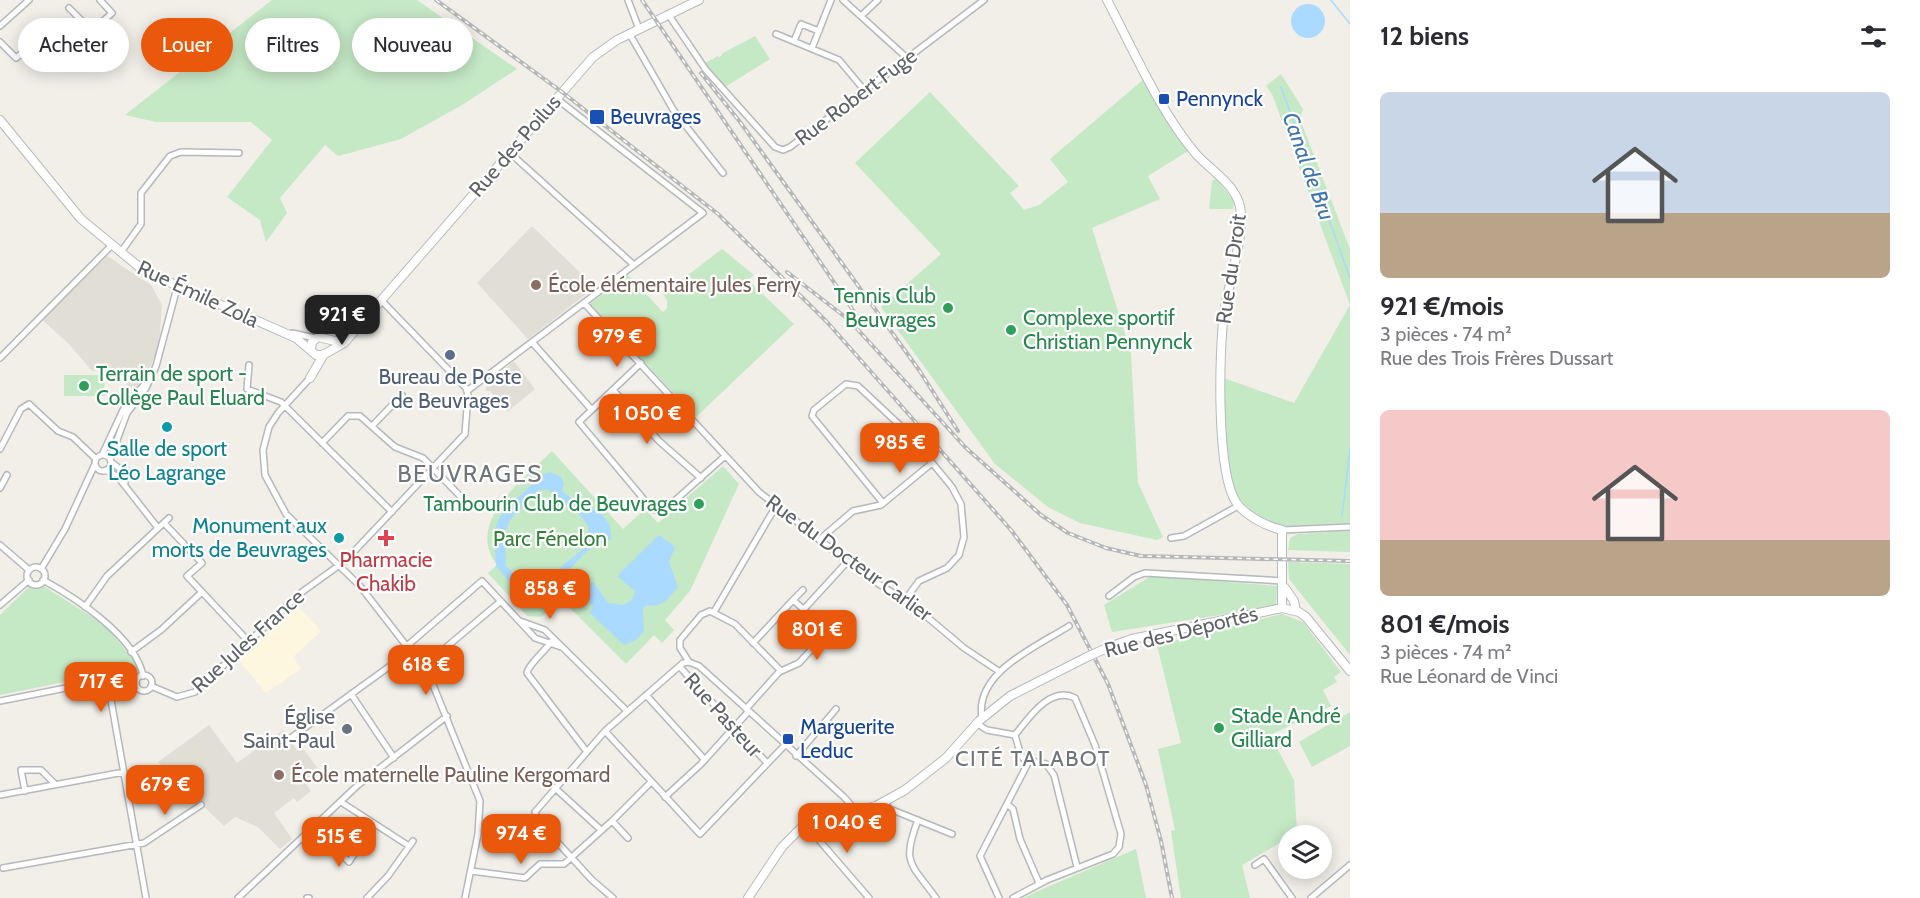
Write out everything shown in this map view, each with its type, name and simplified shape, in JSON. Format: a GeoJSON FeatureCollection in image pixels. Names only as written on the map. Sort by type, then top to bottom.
{"type":"FeatureCollection","features":[{"type":"Feature","properties":{"kind":"street"},"geometry":{"type":"LineString","coordinates":[[0,26],[29,0]]}},
{"type":"Feature","properties":{"kind":"street"},"geometry":{"type":"LineString","coordinates":[[69,8],[92,31],[112,13],[100,0]]}},
{"type":"Feature","properties":{"kind":"street"},"geometry":{"type":"LineString","coordinates":[[628,0],[639,28]]}},
{"type":"Feature","properties":{"kind":"street","name":"Rue des Poilus"},"geometry":{"type":"LineString","coordinates":[[325,354],[347,338],[593,57],[629,33],[699,0]]}},
{"type":"Feature","properties":{"kind":"street"},"geometry":{"type":"LineString","coordinates":[[812,48],[831,0]]}},
{"type":"Feature","properties":{"kind":"street"},"geometry":{"type":"LineString","coordinates":[[843,0],[907,58]]}},
{"type":"Feature","properties":{"kind":"street"},"geometry":{"type":"LineString","coordinates":[[862,15],[878,0]]}},
{"type":"Feature","properties":{"kind":"street","name":"Rue Robert Fuge"},"geometry":{"type":"LineString","coordinates":[[668,14],[706,70],[779,149],[790,147],[984,0]]}},
{"type":"Feature","properties":{"kind":"street","name":"Rue du Droit"},"geometry":{"type":"LineString","coordinates":[[1107,0],[1178,130],[1199,157],[1229,184],[1240,204],[1240,221],[1222,329],[1221,417],[1232,492],[1238,506]]}},
{"type":"Feature","properties":{"kind":"street"},"geometry":{"type":"LineString","coordinates":[[794,41],[801,24],[819,31]]}},
{"type":"Feature","properties":{"kind":"street"},"geometry":{"type":"LineString","coordinates":[[629,33],[677,116],[723,172]]}},
{"type":"Feature","properties":{"kind":"street"},"geometry":{"type":"LineString","coordinates":[[776,34],[839,60],[864,91]]}},
{"type":"Feature","properties":{"kind":"street"},"geometry":{"type":"LineString","coordinates":[[0,42],[16,58],[18,56]]}},
{"type":"Feature","properties":{"kind":"street"},"geometry":{"type":"LineString","coordinates":[[381,300],[467,391],[703,213],[557,99]]}},
{"type":"Feature","properties":{"kind":"street","name":"Rue Émile Zola"},"geometry":{"type":"LineString","coordinates":[[0,120],[78,216],[132,263],[247,315],[298,335],[315,338]]}},
{"type":"Feature","properties":{"kind":"street"},"geometry":{"type":"LineString","coordinates":[[120,251],[141,224],[141,193],[172,155],[181,152],[239,153]]}},
{"type":"Feature","properties":{"kind":"street"},"geometry":{"type":"LineString","coordinates":[[510,153],[634,265]]}},
{"type":"Feature","properties":{"kind":"street"},"geometry":{"type":"LineString","coordinates":[[0,358],[112,245]]}},
{"type":"Feature","properties":{"kind":"street"},"geometry":{"type":"LineString","coordinates":[[86,486],[104,470],[110,461],[127,413],[144,391],[153,374],[177,285]]}},
{"type":"Feature","properties":{"kind":"street","name":"Rue du Docteur Carlier"},"geometry":{"type":"LineString","coordinates":[[584,303],[752,485],[847,562],[905,600],[1000,672]]}},
{"type":"Feature","properties":{"kind":"street","name":"Rue Émile Zola"},"geometry":{"type":"LineString","coordinates":[[247,315],[294,338],[311,350]]}},
{"type":"Feature","properties":{"kind":"street"},"geometry":{"type":"LineString","coordinates":[[310,378],[311,343],[315,338],[347,338]]}},
{"type":"Feature","properties":{"kind":"street"},"geometry":{"type":"LineString","coordinates":[[326,339],[329,346],[310,378],[273,419],[265,439],[262,460],[266,479],[286,514],[341,565],[424,666],[447,716],[480,801],[478,831],[465,898]]}},
{"type":"Feature","properties":{"kind":"street"},"geometry":{"type":"LineString","coordinates":[[532,342],[591,409]]}},
{"type":"Feature","properties":{"kind":"street"},"geometry":{"type":"LineString","coordinates":[[311,350],[319,356],[325,354]]}},
{"type":"Feature","properties":{"kind":"street"},"geometry":{"type":"LineString","coordinates":[[641,363],[580,419],[580,426],[653,510],[662,512],[725,456]]}},
{"type":"Feature","properties":{"kind":"street"},"geometry":{"type":"LineString","coordinates":[[249,365],[247,389],[285,406],[392,512]]}},
{"type":"Feature","properties":{"kind":"street"},"geometry":{"type":"LineString","coordinates":[[143,676],[141,666],[111,627],[86,607],[43,580],[41,569],[86,486],[121,413],[153,374]]}},
{"type":"Feature","properties":{"kind":"street"},"geometry":{"type":"LineString","coordinates":[[883,503],[812,416],[814,410],[842,386],[850,383],[858,386],[899,424],[959,497],[964,525],[963,544],[952,564],[919,581],[905,600]]}},
{"type":"Feature","properties":{"kind":"street"},"geometry":{"type":"LineString","coordinates":[[613,390],[659,441],[701,478]]}},
{"type":"Feature","properties":{"kind":"street","name":"Rue Jules France"},"geometry":{"type":"LineString","coordinates":[[151,686],[177,697],[191,695],[302,592],[341,565],[466,432],[467,391]]}},
{"type":"Feature","properties":{"kind":"street"},"geometry":{"type":"LineString","coordinates":[[372,426],[402,395]]}},
{"type":"Feature","properties":{"kind":"street"},"geometry":{"type":"LineString","coordinates":[[0,448],[21,409],[28,404],[58,430],[73,437],[98,459],[104,470],[116,476],[158,528]]}},
{"type":"Feature","properties":{"kind":"street"},"geometry":{"type":"LineString","coordinates":[[322,443],[350,415],[360,416],[397,448],[420,457],[463,499]]}},
{"type":"Feature","properties":{"kind":"street"},"geometry":{"type":"LineString","coordinates":[[98,459],[110,461],[120,469],[126,487]]}},
{"type":"Feature","properties":{"kind":"street"},"geometry":{"type":"LineString","coordinates":[[819,540],[853,511],[875,508],[883,503],[932,463]]}},
{"type":"Feature","properties":{"kind":"street"},"geometry":{"type":"LineString","coordinates":[[0,488],[6,475]]}},
{"type":"Feature","properties":{"kind":"street"},"geometry":{"type":"LineString","coordinates":[[714,612],[776,506]]}},
{"type":"Feature","properties":{"kind":"street"},"geometry":{"type":"LineString","coordinates":[[1171,538],[1184,536],[1238,506],[1282,530],[1350,527]]}},
{"type":"Feature","properties":{"kind":"street"},"geometry":{"type":"LineString","coordinates":[[86,607],[107,576],[167,521],[201,563],[187,576],[249,642]]}},
{"type":"Feature","properties":{"kind":"street"},"geometry":{"type":"LineString","coordinates":[[1282,530],[1282,608]]}},
{"type":"Feature","properties":{"kind":"street"},"geometry":{"type":"LineString","coordinates":[[0,545],[29,570],[29,580],[0,605]]}},
{"type":"Feature","properties":{"kind":"street"},"geometry":{"type":"LineString","coordinates":[[804,609],[847,562]]}},
{"type":"Feature","properties":{"kind":"street"},"geometry":{"type":"LineString","coordinates":[[29,570],[35,567],[41,569]]}},
{"type":"Feature","properties":{"kind":"street"},"geometry":{"type":"LineString","coordinates":[[1109,596],[1134,577],[1145,573],[1283,581]]}},
{"type":"Feature","properties":{"kind":"street"},"geometry":{"type":"LineString","coordinates":[[29,580],[37,584],[43,580]]}},
{"type":"Feature","properties":{"kind":"street"},"geometry":{"type":"LineString","coordinates":[[292,737],[410,648],[482,581],[537,639],[552,641]]}},
{"type":"Feature","properties":{"kind":"street"},"geometry":{"type":"LineString","coordinates":[[1283,581],[1300,612],[1350,671]]}},
{"type":"Feature","properties":{"kind":"street"},"geometry":{"type":"LineString","coordinates":[[753,643],[803,590]]}},
{"type":"Feature","properties":{"kind":"street"},"geometry":{"type":"LineString","coordinates":[[131,652],[161,630],[202,592]]}},
{"type":"Feature","properties":{"kind":"street"},"geometry":{"type":"LineString","coordinates":[[664,797],[705,760],[781,671],[801,661],[828,631],[794,600]]}},
{"type":"Feature","properties":{"kind":"street"},"geometry":{"type":"LineString","coordinates":[[424,666],[501,601]]}},
{"type":"Feature","properties":{"kind":"street","name":"Rue des Déportés"},"geometry":{"type":"LineString","coordinates":[[806,825],[884,802],[923,778],[949,755],[979,721],[1028,685],[1109,647],[1138,638],[1282,608],[1300,612]]}},
{"type":"Feature","properties":{"kind":"street"},"geometry":{"type":"LineString","coordinates":[[781,671],[735,624],[714,612],[708,611],[701,615],[680,640],[680,648],[689,662],[699,666],[796,756],[851,803],[856,811]]}},
{"type":"Feature","properties":{"kind":"street"},"geometry":{"type":"LineString","coordinates":[[518,619],[543,629],[552,641],[627,711]]}},
{"type":"Feature","properties":{"kind":"street"},"geometry":{"type":"LineString","coordinates":[[1015,735],[987,730],[979,721],[982,700],[1000,672],[1069,626]]}},
{"type":"Feature","properties":{"kind":"street"},"geometry":{"type":"LineString","coordinates":[[552,641],[540,658],[529,667],[527,673],[587,752]]}},
{"type":"Feature","properties":{"kind":"street"},"geometry":{"type":"LineString","coordinates":[[613,898],[536,819],[537,809],[605,731],[680,666],[689,662]]}},
{"type":"Feature","properties":{"kind":"street","name":"Rue Pasteur"},"geometry":{"type":"LineString","coordinates":[[680,666],[767,763]]}},
{"type":"Feature","properties":{"kind":"street"},"geometry":{"type":"LineString","coordinates":[[0,701],[91,683],[136,685],[143,691],[151,686],[150,679],[143,676]]}},
{"type":"Feature","properties":{"kind":"street"},"geometry":{"type":"LineString","coordinates":[[136,685],[137,680],[143,676]]}},
{"type":"Feature","properties":{"kind":"street"},"geometry":{"type":"LineString","coordinates":[[108,683],[146,898]]}},
{"type":"Feature","properties":{"kind":"street"},"geometry":{"type":"LineString","coordinates":[[351,694],[394,758]]}},
{"type":"Feature","properties":{"kind":"street"},"geometry":{"type":"LineString","coordinates":[[646,695],[705,760]]}},
{"type":"Feature","properties":{"kind":"street"},"geometry":{"type":"LineString","coordinates":[[1013,898],[1040,883],[1113,854],[1119,847],[1121,834],[1095,745],[1078,702],[1068,695],[1046,701],[1038,706],[1015,735]]}},
{"type":"Feature","properties":{"kind":"street"},"geometry":{"type":"LineString","coordinates":[[796,756],[836,709]]}},
{"type":"Feature","properties":{"kind":"street"},"geometry":{"type":"LineString","coordinates":[[242,897],[358,785],[447,716]]}},
{"type":"Feature","properties":{"kind":"street"},"geometry":{"type":"LineString","coordinates":[[605,731],[697,832],[704,832],[785,745]]}},
{"type":"Feature","properties":{"kind":"street"},"geometry":{"type":"LineString","coordinates":[[1015,735],[1021,756],[1028,763]]}},
{"type":"Feature","properties":{"kind":"street"},"geometry":{"type":"LineString","coordinates":[[999,898],[980,858],[1028,763],[1032,760],[1043,763],[1054,775],[1077,867]]}},
{"type":"Feature","properties":{"kind":"street"},"geometry":{"type":"LineString","coordinates":[[25,790],[21,770],[41,770],[55,784]]}},
{"type":"Feature","properties":{"kind":"street"},"geometry":{"type":"LineString","coordinates":[[0,795],[124,772]]}},
{"type":"Feature","properties":{"kind":"street"},"geometry":{"type":"LineString","coordinates":[[471,871],[520,879],[540,864],[562,865],[612,821],[651,782]]}},
{"type":"Feature","properties":{"kind":"street"},"geometry":{"type":"LineString","coordinates":[[555,788],[601,830]]}},
{"type":"Feature","properties":{"kind":"street"},"geometry":{"type":"LineString","coordinates":[[341,802],[373,824],[411,844],[390,873],[367,898]]}},
{"type":"Feature","properties":{"kind":"street"},"geometry":{"type":"LineString","coordinates":[[884,802],[890,809],[952,834]]}},
{"type":"Feature","properties":{"kind":"street"},"geometry":{"type":"LineString","coordinates":[[1007,804],[1012,809],[1020,836],[1040,883]]}},
{"type":"Feature","properties":{"kind":"street"},"geometry":{"type":"LineString","coordinates":[[3,868],[152,840],[201,805]]}},
{"type":"Feature","properties":{"kind":"street"},"geometry":{"type":"LineString","coordinates":[[918,820],[909,846],[910,858],[917,876],[936,898]]}},
{"type":"Feature","properties":{"kind":"street"},"geometry":{"type":"LineString","coordinates":[[612,821],[628,838]]}},
{"type":"Feature","properties":{"kind":"street"},"geometry":{"type":"LineString","coordinates":[[361,842],[350,834],[340,853],[349,862],[373,824]]}},
{"type":"Feature","properties":{"kind":"street"},"geometry":{"type":"LineString","coordinates":[[748,898],[782,847],[806,825],[869,898]]}},
{"type":"Feature","properties":{"kind":"street"},"geometry":{"type":"LineString","coordinates":[[1255,865],[1264,859],[1292,898]]}},
{"type":"Feature","properties":{"kind":"street"},"geometry":{"type":"LineString","coordinates":[[1311,898],[1350,866]]}},
{"type":"Feature","properties":{"kind":"shaded area","name":"École élémentaire Jules Ferry"},"geometry":{"type":"Polygon","coordinates":[[[532,226],[595,287],[528,339],[477,283],[532,226]]]}},
{"type":"Feature","properties":{"kind":"shaded area"},"geometry":{"type":"Polygon","coordinates":[[[107,256],[151,285],[162,305],[159,345],[147,375],[133,392],[116,372],[92,371],[68,343],[42,320],[107,256]]]}},
{"type":"Feature","properties":{"kind":"shaded area"},"geometry":{"type":"Polygon","coordinates":[[[514,361],[535,389],[507,412],[490,391],[486,391],[486,387],[514,361]]]}},
{"type":"Feature","properties":{"kind":"shaded area"},"geometry":{"type":"Polygon","coordinates":[[[296,604],[321,631],[293,657],[301,669],[266,693],[237,658],[296,604]]]}},
{"type":"Feature","properties":{"kind":"shaded area"},"geometry":{"type":"Polygon","coordinates":[[[209,725],[237,763],[283,730],[296,749],[301,746],[319,770],[304,781],[311,791],[297,802],[294,798],[274,813],[292,839],[280,849],[258,827],[235,817],[224,826],[158,762],[209,725]]]}},
{"type":"Feature","properties":{"kind":"green space"},"geometry":{"type":"Polygon","coordinates":[[[272,0],[417,0],[443,18],[352,18],[352,72],[473,72],[473,39],[517,69],[462,105],[401,139],[338,156],[325,145],[280,198],[287,213],[266,242],[260,220],[227,197],[272,140],[251,122],[156,122],[125,115],[180,72],[233,72],[233,31],[245,21],[245,72],[340,72],[340,18],[249,18],[272,0]]]}},
{"type":"Feature","properties":{"kind":"green space"},"geometry":{"type":"Polygon","coordinates":[[[755,36],[770,59],[725,87],[705,63],[718,56],[719,58],[723,53],[755,36]]]}},
{"type":"Feature","properties":{"kind":"green space"},"geometry":{"type":"Polygon","coordinates":[[[1281,74],[1303,109],[1300,119],[1350,249],[1350,305],[1272,94],[1266,86],[1281,74]]]}},
{"type":"Feature","properties":{"kind":"green space","name":"Complexe sportif Christian Pennynck"},"geometry":{"type":"Polygon","coordinates":[[[1144,79],[1188,151],[1148,176],[1160,199],[1092,228],[1131,353],[1138,483],[1163,537],[1157,540],[1080,523],[1048,507],[995,464],[881,307],[941,254],[855,163],[930,92],[1019,186],[1010,193],[1024,210],[1039,205],[1068,182],[1050,159],[1144,79]]]}},
{"type":"Feature","properties":{"kind":"green space"},"geometry":{"type":"Polygon","coordinates":[[[1216,179],[1234,200],[1233,209],[1209,209],[1212,181],[1216,179]]]}},
{"type":"Feature","properties":{"kind":"green space"},"geometry":{"type":"Polygon","coordinates":[[[722,249],[754,275],[748,280],[794,324],[696,417],[590,304],[628,275],[663,312],[667,308],[667,300],[663,294],[722,249]]]}},
{"type":"Feature","properties":{"kind":"green space"},"geometry":{"type":"Polygon","coordinates":[[[1350,305],[1350,523],[1281,526],[1251,512],[1237,499],[1233,489],[1227,459],[1224,378],[1294,403],[1350,305]]]}},
{"type":"Feature","properties":{"kind":"green space","name":"Terrain de sport - Collège Paul Eluard"},"geometry":{"type":"Polygon","coordinates":[[[64,375],[104,375],[105,396],[64,396],[64,375]]]}},
{"type":"Feature","properties":{"kind":"green space","name":"Parc Fénelon"},"geometry":{"type":"Polygon","coordinates":[[[552,451],[623,529],[645,509],[658,523],[723,466],[739,484],[690,591],[665,620],[674,630],[662,643],[654,635],[626,664],[561,599],[541,617],[527,616],[488,573],[497,565],[489,549],[488,533],[493,517],[514,488],[552,451]]]}},
{"type":"Feature","properties":{"kind":"green space"},"geometry":{"type":"Polygon","coordinates":[[[1350,531],[1350,552],[1288,550],[1290,538],[1298,534],[1350,531]]]}},
{"type":"Feature","properties":{"kind":"green space"},"geometry":{"type":"Polygon","coordinates":[[[1288,562],[1350,564],[1350,655],[1289,579],[1288,562]]]}},
{"type":"Feature","properties":{"kind":"green space"},"geometry":{"type":"Polygon","coordinates":[[[1151,576],[1277,586],[1276,606],[1112,632],[1104,605],[1151,576]]]}},
{"type":"Feature","properties":{"kind":"green space"},"geometry":{"type":"Polygon","coordinates":[[[29,587],[45,587],[106,626],[137,664],[138,672],[135,677],[131,681],[89,677],[0,695],[0,615],[29,587]]]}},
{"type":"Feature","properties":{"kind":"green space"},"geometry":{"type":"Polygon","coordinates":[[[1282,614],[1303,622],[1341,672],[1334,677],[1337,682],[1323,690],[1331,706],[1270,735],[1294,780],[1297,825],[1278,825],[1278,844],[1242,865],[1250,898],[1181,898],[1171,831],[1175,830],[1158,749],[1181,743],[1157,645],[1282,614]]]}},
{"type":"Feature","properties":{"kind":"green space"},"geometry":{"type":"Polygon","coordinates":[[[1350,712],[1350,746],[1312,767],[1299,742],[1350,712]]]}},
{"type":"Feature","properties":{"kind":"green space"},"geometry":{"type":"Polygon","coordinates":[[[1136,849],[1146,898],[1024,898],[1038,891],[1136,849]]]}},
{"type":"Feature","properties":{"kind":"water"},"geometry":{"type":"Polygon","coordinates":[[[1308,4],[1320,9],[1325,21],[1320,33],[1308,38],[1296,33],[1291,21],[1296,9],[1308,4]]]}},
{"type":"Feature","properties":{"kind":"water"},"geometry":{"type":"Polygon","coordinates":[[[550,472],[561,477],[564,483],[562,491],[594,509],[607,520],[611,539],[587,551],[564,575],[594,583],[608,603],[623,605],[632,600],[635,591],[617,576],[659,535],[675,547],[669,562],[678,587],[661,604],[647,605],[643,608],[644,631],[636,640],[624,645],[590,613],[593,607],[577,585],[555,583],[538,594],[530,594],[516,588],[496,566],[497,523],[504,511],[538,476],[550,472]],[[547,489],[537,491],[510,520],[505,532],[506,566],[522,581],[539,585],[590,543],[588,526],[580,515],[547,489]]]}},
{"type":"Feature","properties":{"kind":"waterway"},"geometry":{"type":"LineString","coordinates":[[1331,0],[1350,24]]}},
{"type":"Feature","properties":{"kind":"waterway","name":"Canal de Bru"},"geometry":{"type":"LineString","coordinates":[[1281,87],[1350,278]]}},
{"type":"Feature","properties":{"kind":"waterway","name":"Canal de Bru"},"geometry":{"type":"LineString","coordinates":[[1342,516],[1350,448]]}},
{"type":"Feature","properties":{"kind":"railway"},"geometry":{"type":"LineString","coordinates":[[436,0],[562,92],[718,214],[827,322],[1011,530],[1067,605],[1108,684],[1146,785],[1161,841],[1172,898]]}},
{"type":"Feature","properties":{"kind":"railway"},"geometry":{"type":"LineString","coordinates":[[642,0],[863,325]]}},
{"type":"Feature","properties":{"kind":"railway"},"geometry":{"type":"LineString","coordinates":[[701,73],[740,122],[919,370],[958,431]]}},
{"type":"Feature","properties":{"kind":"railway"},"geometry":{"type":"LineString","coordinates":[[787,272],[849,320],[965,447],[1041,515],[1068,533],[1106,548],[1141,556],[1350,561]]}},
{"type":"Feature","properties":{"kind":"place","name":"Pennynck"},"geometry":{"type":"Point","coordinates":[1164,99]}},
{"type":"Feature","properties":{"kind":"place","name":"Beuvrages"},"geometry":{"type":"Point","coordinates":[597,117]}},
{"type":"Feature","properties":{"kind":"place","name":"École élémentaire Jules Ferry"},"geometry":{"type":"Point","coordinates":[536,285]}},
{"type":"Feature","properties":{"kind":"place","name":"Tennis Club Beuvrages"},"geometry":{"type":"Point","coordinates":[948,308]}},
{"type":"Feature","properties":{"kind":"place","name":"Complexe sportif Christian Pennynck"},"geometry":{"type":"Point","coordinates":[1011,330]}},
{"type":"Feature","properties":{"kind":"place","name":"Bureau de Poste de Beuvrages"},"geometry":{"type":"Point","coordinates":[450,355]}},
{"type":"Feature","properties":{"kind":"place","name":"Terrain de sport - Collège Paul Eluard"},"geometry":{"type":"Point","coordinates":[84,386]}},
{"type":"Feature","properties":{"kind":"place","name":"Salle de sport Léo Lagrange"},"geometry":{"type":"Point","coordinates":[167,427]}},
{"type":"Feature","properties":{"kind":"place","name":"Tambourin Club de Beuvrages"},"geometry":{"type":"Point","coordinates":[699,504]}},
{"type":"Feature","properties":{"kind":"place","name":"Monument aux morts de Beuvrages"},"geometry":{"type":"Point","coordinates":[339,538]}},
{"type":"Feature","properties":{"kind":"place","name":"Pharmacie Chakib"},"geometry":{"type":"Point","coordinates":[386,538]}},
{"type":"Feature","properties":{"kind":"place","name":"Stade André Gilliard"},"geometry":{"type":"Point","coordinates":[1219,728]}},
{"type":"Feature","properties":{"kind":"place","name":"Église Saint-Paul"},"geometry":{"type":"Point","coordinates":[347,729]}},
{"type":"Feature","properties":{"kind":"place","name":"Marguerite Leduc"},"geometry":{"type":"Point","coordinates":[788,739]}},
{"type":"Feature","properties":{"kind":"place","name":"École maternelle Pauline Kergomard"},"geometry":{"type":"Point","coordinates":[279,775]}},
{"type":"Feature","properties":{"kind":"district","name":"BEUVRAGES"},"geometry":{"type":"Point","coordinates":[470,474]}},
{"type":"Feature","properties":{"kind":"district","name":"CITÉ TALABOT"},"geometry":{"type":"Point","coordinates":[1033,758]}}]}
